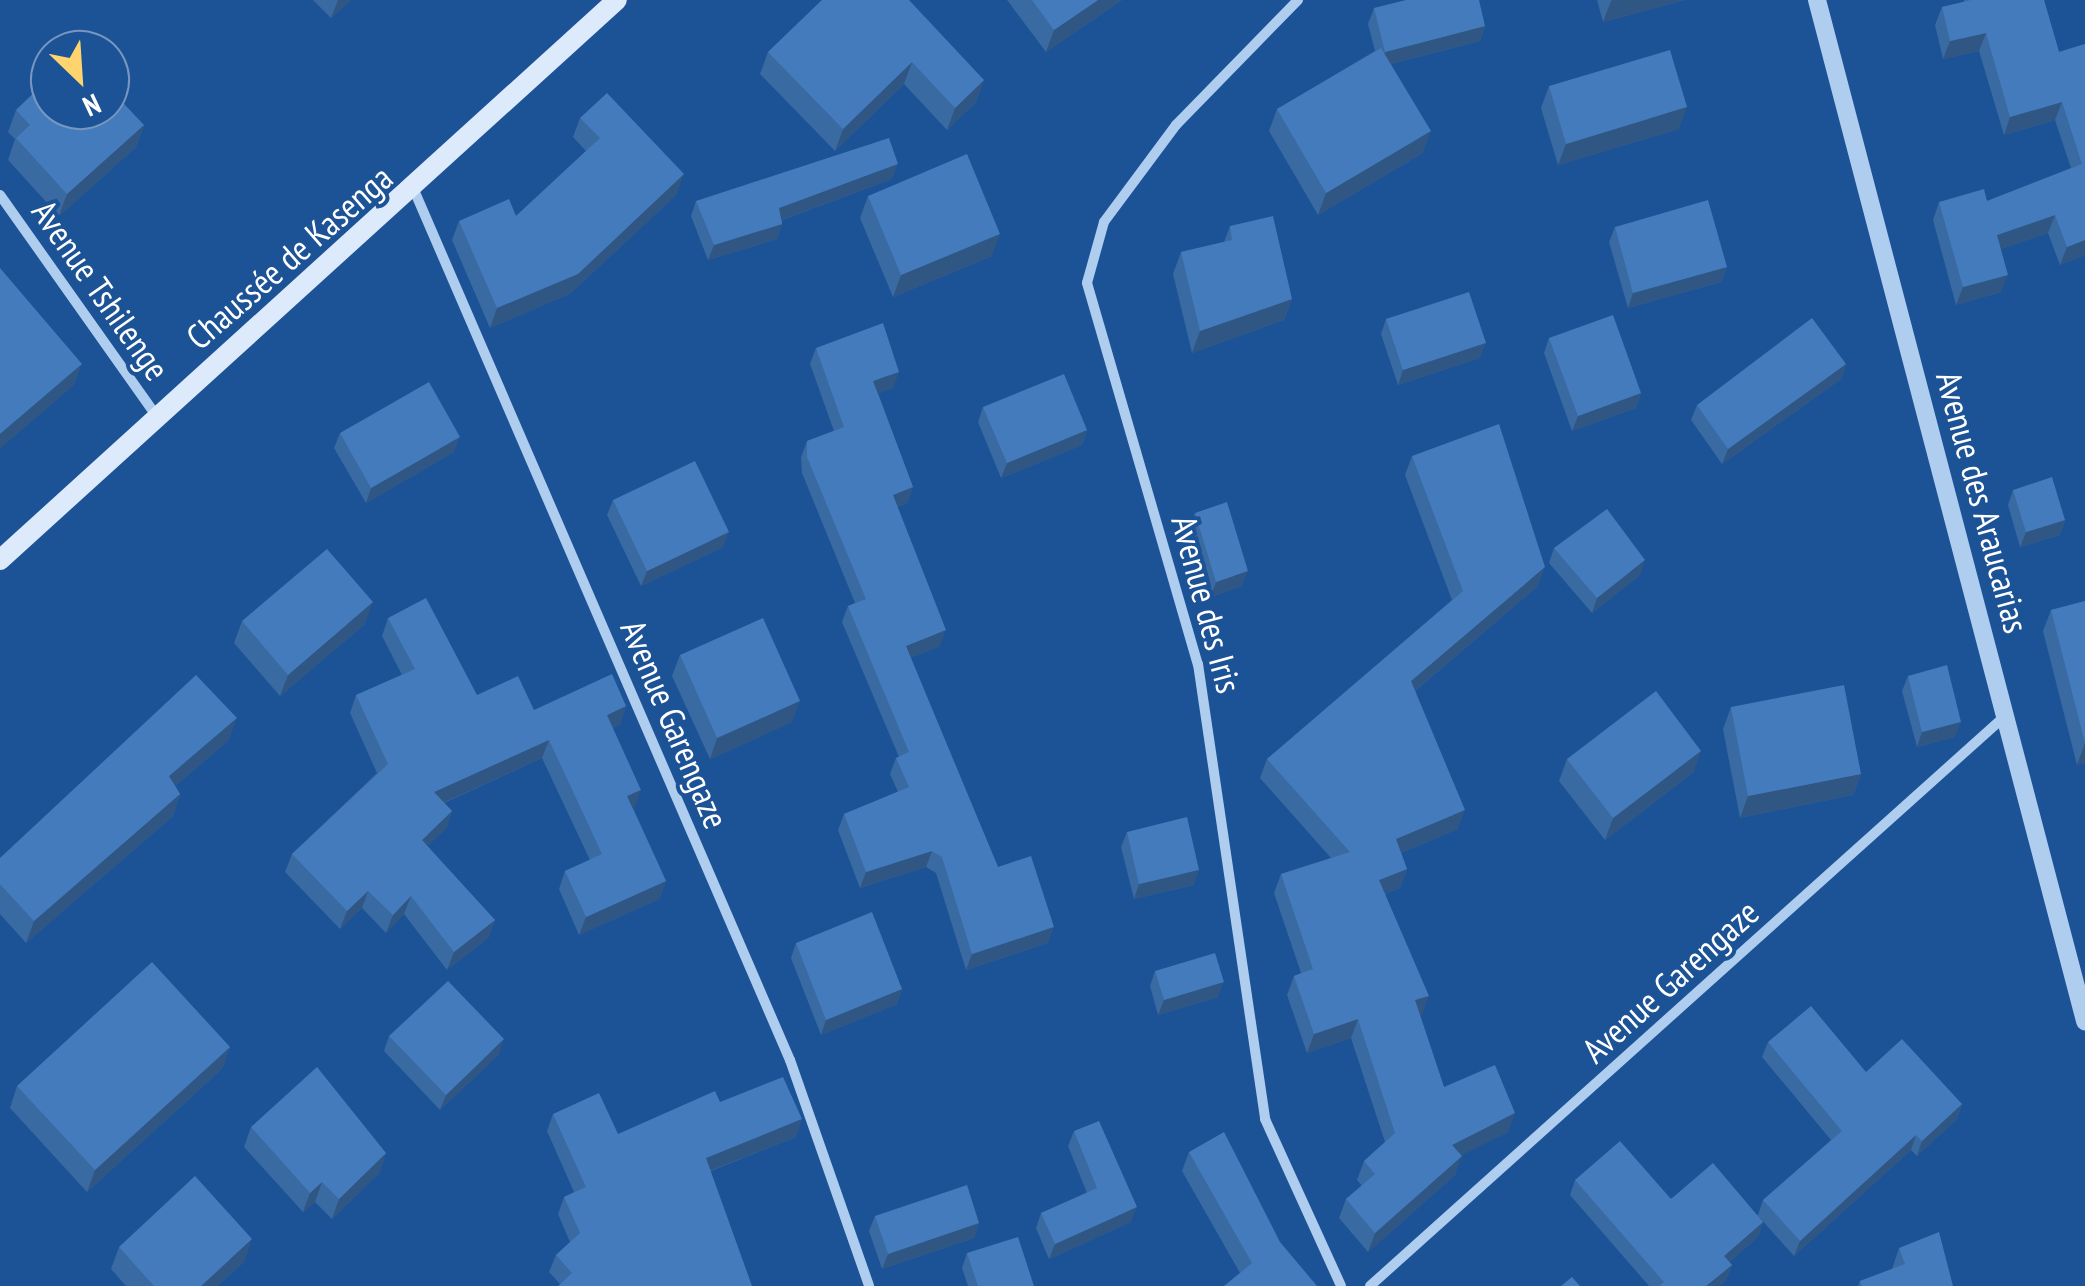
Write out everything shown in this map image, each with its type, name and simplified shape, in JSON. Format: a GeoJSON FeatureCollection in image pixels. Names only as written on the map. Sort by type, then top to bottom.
{"type":"FeatureCollection","features":[{"type":"Feature","properties":{"kind":"main road","name":"Chaussée de Kasenga"},"geometry":{"type":"LineString","coordinates":[[0,560],[414,190],[617,0]]}},
{"type":"Feature","properties":{"kind":"street","name":"Avenue des Iris"},"geometry":{"type":"LineString","coordinates":[[1298,0],[1166,139],[1104,222],[1087,284],[1201,678],[1265,1120],[1341,1286]]}},
{"type":"Feature","properties":{"kind":"street","name":"Avenue des Araucarias"},"geometry":{"type":"LineString","coordinates":[[1818,0],[2085,1021]]}},
{"type":"Feature","properties":{"kind":"street","name":"Avenue Garengaze"},"geometry":{"type":"LineString","coordinates":[[414,190],[790,1060],[870,1286]]}},
{"type":"Feature","properties":{"kind":"street","name":"Avenue Tshilenge"},"geometry":{"type":"LineString","coordinates":[[0,195],[157,417]]}},
{"type":"Feature","properties":{"kind":"street","name":"Avenue Garengaze"},"geometry":{"type":"LineString","coordinates":[[1370,1286],[2006,715]]}},
{"type":"Feature","properties":{"kind":"building"},"geometry":{"type":"Polygon","coordinates":[[[822,0],[909,0],[984,80],[955,108],[912,62],[843,129],[768,52],[822,0]]]}},
{"type":"Feature","properties":{"kind":"building"},"geometry":{"type":"Polygon","coordinates":[[[1032,0],[1098,0],[1054,30],[1032,0]]]}},
{"type":"Feature","properties":{"kind":"building"},"geometry":{"type":"Polygon","coordinates":[[[1406,0],[1479,0],[1485,26],[1385,52],[1374,8],[1406,0]]]}},
{"type":"Feature","properties":{"kind":"building"},"geometry":{"type":"Polygon","coordinates":[[[1971,0],[2044,0],[2059,52],[2085,44],[2085,240],[2067,247],[2055,215],[1997,235],[2008,275],[1963,287],[1939,202],[1984,189],[1987,201],[2082,164],[2062,102],[2010,117],[1986,33],[1950,41],[1942,7],[1971,0]]]}},
{"type":"Feature","properties":{"kind":"building"},"geometry":{"type":"Polygon","coordinates":[[[1381,48],[1431,131],[1326,193],[1277,109],[1381,48]]]}},
{"type":"Feature","properties":{"kind":"building"},"geometry":{"type":"Polygon","coordinates":[[[1670,50],[1687,107],[1566,144],[1549,86],[1670,50]]]}},
{"type":"Feature","properties":{"kind":"building"},"geometry":{"type":"Polygon","coordinates":[[[607,93],[684,174],[578,274],[497,308],[459,221],[509,199],[516,216],[600,138],[580,118],[607,93]]]}},
{"type":"Feature","properties":{"kind":"building"},"geometry":{"type":"Polygon","coordinates":[[[30,96],[30,125],[16,110],[30,96]]]}},
{"type":"Feature","properties":{"kind":"building"},"geometry":{"type":"Polygon","coordinates":[[[130,110],[144,125],[67,194],[16,138],[30,125],[30,130],[130,130],[130,110]]]}},
{"type":"Feature","properties":{"kind":"building"},"geometry":{"type":"Polygon","coordinates":[[[889,138],[898,164],[779,208],[782,224],[714,245],[696,201],[889,138]]]}},
{"type":"Feature","properties":{"kind":"building"},"geometry":{"type":"Polygon","coordinates":[[[967,154],[1000,234],[901,275],[868,196],[967,154]]]}},
{"type":"Feature","properties":{"kind":"building"},"geometry":{"type":"Polygon","coordinates":[[[1708,200],[1727,267],[1633,293],[1615,227],[1708,200]]]}},
{"type":"Feature","properties":{"kind":"building"},"geometry":{"type":"Polygon","coordinates":[[[1273,216],[1292,299],[1200,331],[1181,252],[1232,240],[1230,226],[1273,216]]]}},
{"type":"Feature","properties":{"kind":"building"},"geometry":{"type":"Polygon","coordinates":[[[0,268],[82,364],[0,434],[0,268]]]}},
{"type":"Feature","properties":{"kind":"building"},"geometry":{"type":"Polygon","coordinates":[[[1469,292],[1486,343],[1403,370],[1386,319],[1469,292]]]}},
{"type":"Feature","properties":{"kind":"building"},"geometry":{"type":"Polygon","coordinates":[[[1613,315],[1641,393],[1578,416],[1549,338],[1613,315]]]}},
{"type":"Feature","properties":{"kind":"building"},"geometry":{"type":"Polygon","coordinates":[[[1812,318],[1846,364],[1728,449],[1697,405],[1812,318]]]}},
{"type":"Feature","properties":{"kind":"building"},"geometry":{"type":"Polygon","coordinates":[[[883,323],[899,372],[873,381],[913,487],[893,495],[946,630],[906,646],[998,867],[1031,856],[1054,927],[972,954],[942,857],[932,851],[866,872],[844,814],[909,787],[896,758],[909,752],[848,606],[866,599],[807,457],[807,441],[844,427],[816,348],[883,323]]]}},
{"type":"Feature","properties":{"kind":"building"},"geometry":{"type":"Polygon","coordinates":[[[1064,374],[1087,430],[1007,463],[983,407],[1064,374]]]}},
{"type":"Feature","properties":{"kind":"building"},"geometry":{"type":"Polygon","coordinates":[[[429,382],[460,437],[371,488],[340,433],[429,382]]]}},
{"type":"Feature","properties":{"kind":"building"},"geometry":{"type":"Polygon","coordinates":[[[1499,424],[1545,567],[1411,681],[1465,810],[1396,839],[1407,869],[1379,880],[1429,996],[1415,1000],[1444,1087],[1495,1065],[1515,1113],[1452,1145],[1462,1156],[1375,1233],[1346,1199],[1375,1174],[1364,1161],[1395,1133],[1358,1019],[1314,1034],[1294,976],[1313,969],[1281,874],[1350,852],[1267,759],[1463,591],[1412,456],[1499,424]]]}},
{"type":"Feature","properties":{"kind":"building"},"geometry":{"type":"Polygon","coordinates":[[[695,461],[729,532],[647,571],[613,500],[695,461]]]}},
{"type":"Feature","properties":{"kind":"building"},"geometry":{"type":"Polygon","coordinates":[[[2052,477],[2065,520],[2026,532],[2013,490],[2052,477]]]}},
{"type":"Feature","properties":{"kind":"building"},"geometry":{"type":"Polygon","coordinates":[[[1227,502],[1248,571],[1216,582],[1195,513],[1227,502]]]}},
{"type":"Feature","properties":{"kind":"building"},"geometry":{"type":"Polygon","coordinates":[[[1607,509],[1645,560],[1597,598],[1554,548],[1607,509]]]}},
{"type":"Feature","properties":{"kind":"building"},"geometry":{"type":"Polygon","coordinates":[[[327,549],[373,602],[288,675],[242,621],[327,549]]]}},
{"type":"Feature","properties":{"kind":"building"},"geometry":{"type":"Polygon","coordinates":[[[426,598],[477,695],[518,676],[534,710],[612,674],[626,706],[607,715],[641,790],[627,796],[666,881],[586,917],[565,871],[602,854],[549,740],[434,792],[452,811],[422,840],[495,920],[454,952],[411,896],[393,915],[368,891],[347,911],[292,854],[388,764],[356,695],[415,669],[388,618],[426,598]]]}},
{"type":"Feature","properties":{"kind":"building"},"geometry":{"type":"Polygon","coordinates":[[[2085,601],[2085,743],[2051,610],[2085,601]]]}},
{"type":"Feature","properties":{"kind":"building"},"geometry":{"type":"Polygon","coordinates":[[[763,618],[800,701],[717,738],[680,655],[763,618]]]}},
{"type":"Feature","properties":{"kind":"building"},"geometry":{"type":"Polygon","coordinates":[[[1947,665],[1961,722],[1922,732],[1908,676],[1947,665]]]}},
{"type":"Feature","properties":{"kind":"building"},"geometry":{"type":"Polygon","coordinates":[[[196,675],[237,718],[169,776],[180,794],[34,921],[0,884],[0,858],[196,675]]]}},
{"type":"Feature","properties":{"kind":"building"},"geometry":{"type":"Polygon","coordinates":[[[1844,685],[1861,774],[1748,796],[1731,707],[1844,685]]]}},
{"type":"Feature","properties":{"kind":"building"},"geometry":{"type":"Polygon","coordinates":[[[1656,691],[1701,751],[1613,818],[1567,759],[1656,691]]]}},
{"type":"Feature","properties":{"kind":"building"},"geometry":{"type":"Polygon","coordinates":[[[1187,817],[1199,870],[1139,884],[1127,832],[1187,817]]]}},
{"type":"Feature","properties":{"kind":"building"},"geometry":{"type":"Polygon","coordinates":[[[872,912],[902,989],[826,1020],[796,943],[872,912]]]}},
{"type":"Feature","properties":{"kind":"building"},"geometry":{"type":"Polygon","coordinates":[[[1215,953],[1224,982],[1164,1000],[1155,971],[1215,953]]]}},
{"type":"Feature","properties":{"kind":"building"},"geometry":{"type":"Polygon","coordinates":[[[152,962],[230,1047],[95,1170],[17,1086],[152,962]]]}},
{"type":"Feature","properties":{"kind":"building"},"geometry":{"type":"Polygon","coordinates":[[[448,981],[504,1039],[446,1095],[389,1036],[448,981]]]}},
{"type":"Feature","properties":{"kind":"building"},"geometry":{"type":"Polygon","coordinates":[[[1811,1006],[1866,1072],[1902,1039],[1962,1104],[1922,1141],[1916,1135],[1800,1241],[1763,1200],[1842,1131],[1768,1042],[1811,1006]]]}},
{"type":"Feature","properties":{"kind":"building"},"geometry":{"type":"Polygon","coordinates":[[[317,1067],[386,1153],[339,1199],[322,1182],[310,1193],[251,1127],[317,1067]]]}},
{"type":"Feature","properties":{"kind":"building"},"geometry":{"type":"Polygon","coordinates":[[[783,1077],[802,1119],[706,1158],[752,1286],[558,1286],[572,1273],[556,1255],[580,1233],[564,1197],[586,1187],[553,1114],[599,1093],[618,1134],[715,1091],[720,1102],[783,1077]]]}},
{"type":"Feature","properties":{"kind":"building"},"geometry":{"type":"Polygon","coordinates":[[[1099,1121],[1137,1207],[1055,1244],[1041,1213],[1097,1188],[1074,1131],[1099,1121]]]}},
{"type":"Feature","properties":{"kind":"building"},"geometry":{"type":"Polygon","coordinates":[[[1224,1132],[1280,1242],[1317,1286],[1224,1286],[1252,1263],[1189,1152],[1224,1132]]]}},
{"type":"Feature","properties":{"kind":"building"},"geometry":{"type":"Polygon","coordinates":[[[1620,1141],[1671,1199],[1713,1163],[1763,1222],[1724,1256],[1732,1265],[1706,1286],[1659,1286],[1664,1282],[1575,1180],[1620,1141]]]}},
{"type":"Feature","properties":{"kind":"building"},"geometry":{"type":"Polygon","coordinates":[[[195,1176],[252,1239],[201,1286],[154,1286],[119,1247],[195,1176]]]}},
{"type":"Feature","properties":{"kind":"building"},"geometry":{"type":"Polygon","coordinates":[[[967,1185],[979,1223],[888,1254],[875,1216],[967,1185]]]}},
{"type":"Feature","properties":{"kind":"building"},"geometry":{"type":"Polygon","coordinates":[[[1939,1232],[1953,1286],[1862,1286],[1860,1281],[1905,1264],[1899,1248],[1939,1232]]]}},
{"type":"Feature","properties":{"kind":"building"},"geometry":{"type":"Polygon","coordinates":[[[1018,1237],[1034,1286],[978,1286],[967,1253],[1018,1237]]]}},
{"type":"Feature","properties":{"kind":"building"},"geometry":{"type":"Polygon","coordinates":[[[1572,1277],[1580,1286],[1561,1286],[1572,1277]]]}}]}
